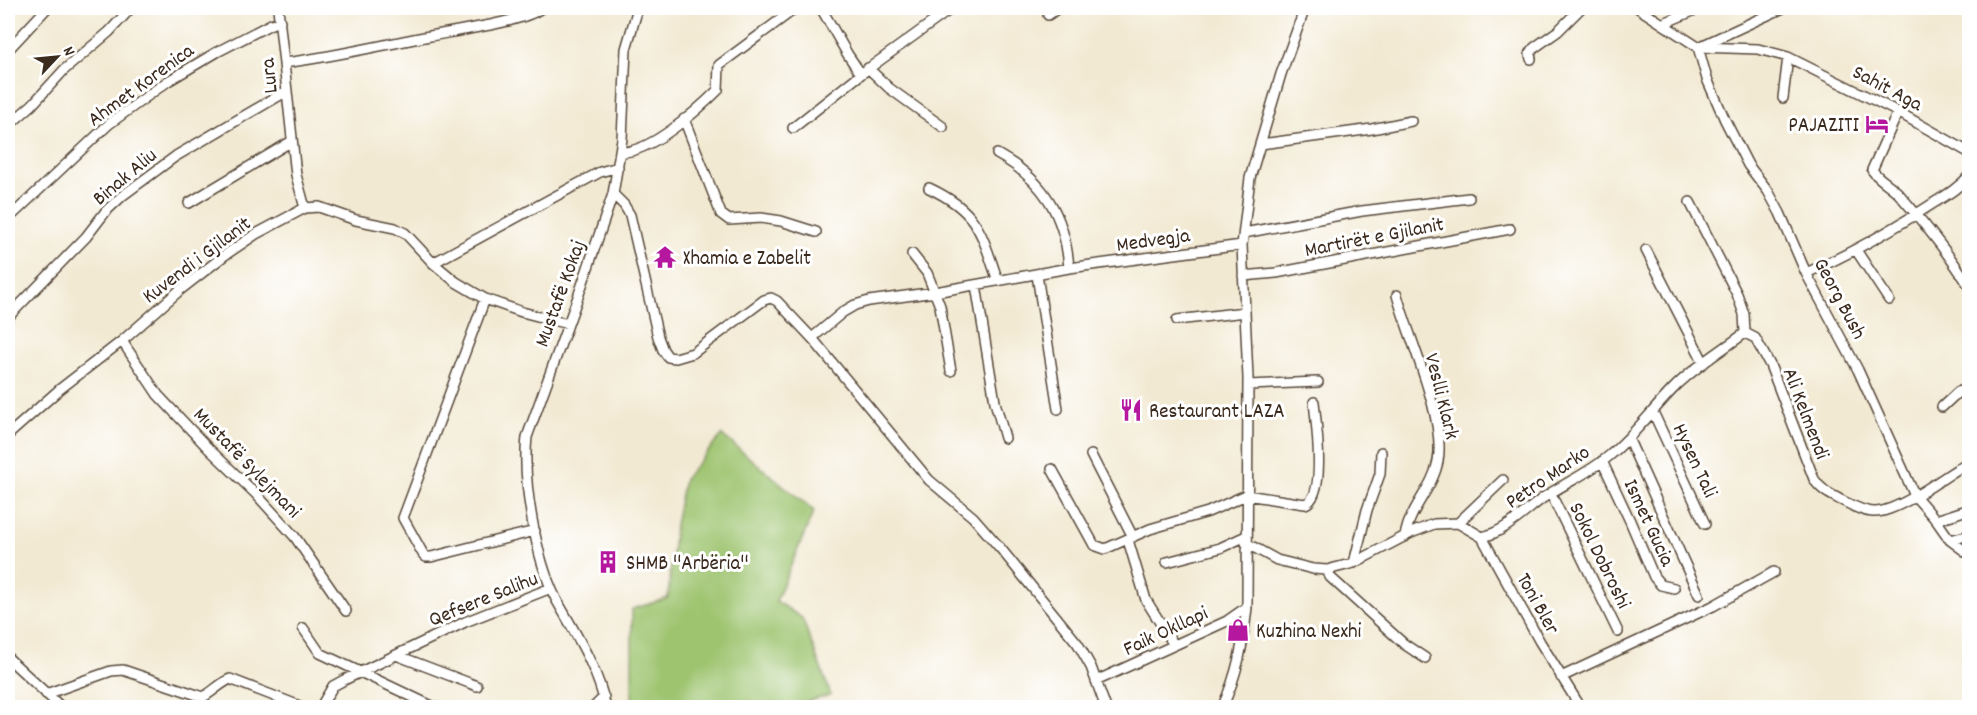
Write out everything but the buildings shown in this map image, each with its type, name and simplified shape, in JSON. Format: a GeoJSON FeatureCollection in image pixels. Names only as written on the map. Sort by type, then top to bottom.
{"type":"FeatureCollection","features":[{"type":"Feature","properties":{"kind":"street"},"geometry":{"type":"LineString","coordinates":[[8,50],[47,8]]}},
{"type":"Feature","properties":{"kind":"street"},"geometry":{"type":"LineString","coordinates":[[8,126],[131,8]]}},
{"type":"Feature","properties":{"kind":"street","name":"Lura"},"geometry":{"type":"LineString","coordinates":[[278,8],[296,175],[305,208]]}},
{"type":"Feature","properties":{"kind":"street"},"geometry":{"type":"LineString","coordinates":[[284,63],[326,58],[477,28],[529,14],[541,8]]}},
{"type":"Feature","properties":{"kind":"street","name":"Mustafë Kokaj"},"geometry":{"type":"LineString","coordinates":[[551,588],[535,531],[525,454],[527,437],[613,194],[620,152],[626,49],[638,8]]}},
{"type":"Feature","properties":{"kind":"street"},"geometry":{"type":"LineString","coordinates":[[620,152],[629,153],[662,137],[703,105],[718,90],[719,65],[796,8]]}},
{"type":"Feature","properties":{"kind":"street"},"geometry":{"type":"LineString","coordinates":[[821,8],[848,55],[865,71],[943,127]]}},
{"type":"Feature","properties":{"kind":"street"},"geometry":{"type":"LineString","coordinates":[[793,128],[865,71],[952,8]]}},
{"type":"Feature","properties":{"kind":"street"},"geometry":{"type":"LineString","coordinates":[[1048,15],[1058,8]]}},
{"type":"Feature","properties":{"kind":"street"},"geometry":{"type":"LineString","coordinates":[[1221,708],[1236,675],[1243,644],[1247,607],[1248,385],[1242,245],[1250,178],[1305,8]]}},
{"type":"Feature","properties":{"kind":"street"},"geometry":{"type":"LineString","coordinates":[[1531,59],[1530,54],[1534,48],[1558,32],[1581,8]]}},
{"type":"Feature","properties":{"kind":"street"},"geometry":{"type":"LineString","coordinates":[[1638,8],[1698,47],[1783,8]]}},
{"type":"Feature","properties":{"kind":"street"},"geometry":{"type":"LineString","coordinates":[[1664,23],[1700,8]]}},
{"type":"Feature","properties":{"kind":"street","name":"Ahmet Korenica"},"geometry":{"type":"LineString","coordinates":[[8,219],[109,124],[168,81],[216,52],[280,21]]}},
{"type":"Feature","properties":{"kind":"street","name":"Sahit Aga"},"geometry":{"type":"LineString","coordinates":[[1698,47],[1758,49],[1788,57],[1898,112],[1970,153]]}},
{"type":"Feature","properties":{"kind":"street","name":"Georg Bush"},"geometry":{"type":"LineString","coordinates":[[1698,47],[1707,79],[1725,120],[1748,165],[1768,191],[1780,213],[1806,273],[1858,370],[1915,496],[1950,540],[1970,555]]}},
{"type":"Feature","properties":{"kind":"street"},"geometry":{"type":"LineString","coordinates":[[1783,98],[1788,57]]}},
{"type":"Feature","properties":{"kind":"street","name":"Binak Aliu"},"geometry":{"type":"LineString","coordinates":[[8,316],[78,245],[106,211],[122,196],[176,156],[287,91]]}},
{"type":"Feature","properties":{"kind":"street"},"geometry":{"type":"LineString","coordinates":[[1898,112],[1872,170],[1889,183],[1917,214],[1950,256],[1970,287]]}},
{"type":"Feature","properties":{"kind":"street"},"geometry":{"type":"LineString","coordinates":[[684,119],[722,214],[729,220],[761,218],[782,221],[816,232]]}},
{"type":"Feature","properties":{"kind":"street"},"geometry":{"type":"LineString","coordinates":[[1260,144],[1372,129],[1411,121]]}},
{"type":"Feature","properties":{"kind":"street"},"geometry":{"type":"LineString","coordinates":[[189,202],[292,141]]}},
{"type":"Feature","properties":{"kind":"street"},"geometry":{"type":"LineString","coordinates":[[997,154],[1016,164],[1048,197],[1063,230],[1068,247],[1069,268]]}},
{"type":"Feature","properties":{"kind":"street"},"geometry":{"type":"LineString","coordinates":[[433,263],[600,172],[618,166]]}},
{"type":"Feature","properties":{"kind":"street"},"geometry":{"type":"LineString","coordinates":[[1806,273],[1856,250],[1917,214],[1961,185],[1970,175]]}},
{"type":"Feature","properties":{"kind":"street"},"geometry":{"type":"LineString","coordinates":[[929,188],[950,198],[970,215],[981,234],[998,281]]}},
{"type":"Feature","properties":{"kind":"street"},"geometry":{"type":"LineString","coordinates":[[613,194],[630,215],[658,337],[668,357],[676,358],[693,353],[756,306],[771,298],[777,301],[812,338],[929,480],[973,517],[1078,644],[1091,667],[1106,708]]}},
{"type":"Feature","properties":{"kind":"street"},"geometry":{"type":"LineString","coordinates":[[1244,233],[1362,211],[1469,198]]}},
{"type":"Feature","properties":{"kind":"street"},"geometry":{"type":"LineString","coordinates":[[1690,202],[1737,294],[1744,314],[1745,333]]}},
{"type":"Feature","properties":{"kind":"street"},"geometry":{"type":"LineString","coordinates":[[305,208],[319,207],[356,220],[395,228],[405,233],[433,263],[456,282],[486,299],[522,312],[568,324]]}},
{"type":"Feature","properties":{"kind":"street","name":"Kuvendi i Gjilanit"},"geometry":{"type":"LineString","coordinates":[[8,435],[60,389],[122,341],[180,290],[225,255],[256,234],[305,208]]}},
{"type":"Feature","properties":{"kind":"street","name":"Martirët e Gjilanit"},"geometry":{"type":"LineString","coordinates":[[1243,276],[1276,273],[1510,229]]}},
{"type":"Feature","properties":{"kind":"street","name":"Medvegja"},"geometry":{"type":"LineString","coordinates":[[812,338],[843,312],[869,301],[935,292],[1069,268],[1242,245]]}},
{"type":"Feature","properties":{"kind":"street"},"geometry":{"type":"LineString","coordinates":[[1646,250],[1704,363]]}},
{"type":"Feature","properties":{"kind":"street"},"geometry":{"type":"LineString","coordinates":[[1856,250],[1889,300]]}},
{"type":"Feature","properties":{"kind":"street"},"geometry":{"type":"LineString","coordinates":[[912,254],[927,273],[940,306],[951,371]]}},
{"type":"Feature","properties":{"kind":"street"},"geometry":{"type":"LineString","coordinates":[[1037,275],[1058,409]]}},
{"type":"Feature","properties":{"kind":"street"},"geometry":{"type":"LineString","coordinates":[[976,285],[995,402],[1005,438]]}},
{"type":"Feature","properties":{"kind":"street","name":"Veslli Klark"},"geometry":{"type":"LineString","coordinates":[[1397,295],[1431,402],[1440,446],[1438,462],[1431,482],[1416,505],[1406,528],[1405,537]]}},
{"type":"Feature","properties":{"kind":"street"},"geometry":{"type":"LineString","coordinates":[[486,299],[403,518],[426,557],[535,531]]}},
{"type":"Feature","properties":{"kind":"street"},"geometry":{"type":"LineString","coordinates":[[1177,320],[1245,312]]}},
{"type":"Feature","properties":{"kind":"street","name":"Petro Marko"},"geometry":{"type":"LineString","coordinates":[[1482,537],[1516,520],[1602,461],[1628,438],[1673,388],[1745,333]]}},
{"type":"Feature","properties":{"kind":"street","name":"Ali Kelmendi"},"geometry":{"type":"LineString","coordinates":[[1745,333],[1755,338],[1770,365],[1819,488],[1864,510],[1876,513],[1892,508],[1915,496],[1970,461]]}},
{"type":"Feature","properties":{"kind":"street","name":"Mustafë Sylejmani"},"geometry":{"type":"LineString","coordinates":[[122,341],[158,395],[295,537],[346,610]]}},
{"type":"Feature","properties":{"kind":"street"},"geometry":{"type":"LineString","coordinates":[[1248,385],[1318,382]]}},
{"type":"Feature","properties":{"kind":"street"},"geometry":{"type":"LineString","coordinates":[[1942,407],[1958,392],[1970,388]]}},
{"type":"Feature","properties":{"kind":"street"},"geometry":{"type":"LineString","coordinates":[[1052,469],[1094,545],[1106,549],[1150,529],[1208,512],[1246,495],[1294,503],[1310,502],[1317,485],[1318,441],[1314,402]]}},
{"type":"Feature","properties":{"kind":"street","name":"Hysen Tali"},"geometry":{"type":"LineString","coordinates":[[1653,412],[1706,524]]}},
{"type":"Feature","properties":{"kind":"street"},"geometry":{"type":"LineString","coordinates":[[1628,438],[1699,595]]}},
{"type":"Feature","properties":{"kind":"street"},"geometry":{"type":"LineString","coordinates":[[1354,563],[1367,510],[1380,474],[1381,452]]}},
{"type":"Feature","properties":{"kind":"street"},"geometry":{"type":"LineString","coordinates":[[1091,455],[1130,538],[1146,600],[1174,645]]}},
{"type":"Feature","properties":{"kind":"street","name":"Ismet Gucia"},"geometry":{"type":"LineString","coordinates":[[1602,461],[1654,577],[1661,585],[1674,588]]}},
{"type":"Feature","properties":{"kind":"street"},"geometry":{"type":"LineString","coordinates":[[1458,523],[1503,480]]}},
{"type":"Feature","properties":{"kind":"street","name":"Sokol Dobroshi"},"geometry":{"type":"LineString","coordinates":[[1551,494],[1618,632]]}},
{"type":"Feature","properties":{"kind":"street"},"geometry":{"type":"LineString","coordinates":[[1936,520],[1970,509]]}},
{"type":"Feature","properties":{"kind":"street"},"geometry":{"type":"LineString","coordinates":[[1167,562],[1246,540],[1277,560],[1313,569],[1328,570],[1354,563],[1434,524],[1458,523],[1482,537]]}},
{"type":"Feature","properties":{"kind":"street"},"geometry":{"type":"LineString","coordinates":[[1950,540],[1970,535]]}},
{"type":"Feature","properties":{"kind":"street","name":"Toni Bler"},"geometry":{"type":"LineString","coordinates":[[1482,537],[1581,708]]}},
{"type":"Feature","properties":{"kind":"street"},"geometry":{"type":"LineString","coordinates":[[1328,570],[1330,577],[1404,644],[1425,658]]}},
{"type":"Feature","properties":{"kind":"street"},"geometry":{"type":"LineString","coordinates":[[1561,677],[1713,606],[1774,572]]}},
{"type":"Feature","properties":{"kind":"street","name":"Qefsere Salihu"},"geometry":{"type":"LineString","coordinates":[[320,708],[333,686],[344,680],[465,622],[551,588],[589,662],[604,697],[606,708]]}},
{"type":"Feature","properties":{"kind":"street","name":"Faik Okllapi"},"geometry":{"type":"LineString","coordinates":[[1096,681],[1227,621],[1247,607]]}},
{"type":"Feature","properties":{"kind":"street"},"geometry":{"type":"LineString","coordinates":[[303,628],[320,652],[436,708]]}},
{"type":"Feature","properties":{"kind":"street"},"geometry":{"type":"LineString","coordinates":[[396,655],[477,686]]}},
{"type":"Feature","properties":{"kind":"street"},"geometry":{"type":"LineString","coordinates":[[8,658],[62,708]]}},
{"type":"Feature","properties":{"kind":"street"},"geometry":{"type":"LineString","coordinates":[[46,694],[111,671],[123,670],[203,697],[230,679],[305,708]]}},
{"type":"Feature","properties":{"kind":"street"},"geometry":{"type":"LineString","coordinates":[[592,708],[604,697]]}},
{"type":"Feature","properties":{"kind":"street"},"geometry":{"type":"LineString","coordinates":[[1821,708],[1827,708]]}},
{"type":"Feature","properties":{"kind":"green space"},"geometry":{"type":"Polygon","coordinates":[[[722,435],[814,511],[776,601],[802,618],[831,695],[787,707],[632,707],[632,609],[668,598],[675,524],[684,479],[722,435]]]}},
{"type":"Feature","properties":{"kind":"place","name":"PAJAZITI"},"geometry":{"type":"Point","coordinates":[1877,124]}},
{"type":"Feature","properties":{"kind":"place","name":"Xhamia e Zabelit"},"geometry":{"type":"Point","coordinates":[665,257]}},
{"type":"Feature","properties":{"kind":"place","name":"Restaurant LAZA"},"geometry":{"type":"Point","coordinates":[1131,410]}},
{"type":"Feature","properties":{"kind":"place","name":"SHMB ''Arbëria''"},"geometry":{"type":"Point","coordinates":[608,562]}},
{"type":"Feature","properties":{"kind":"place","name":"Kuzhina Nexhi"},"geometry":{"type":"Point","coordinates":[1238,630]}}]}
